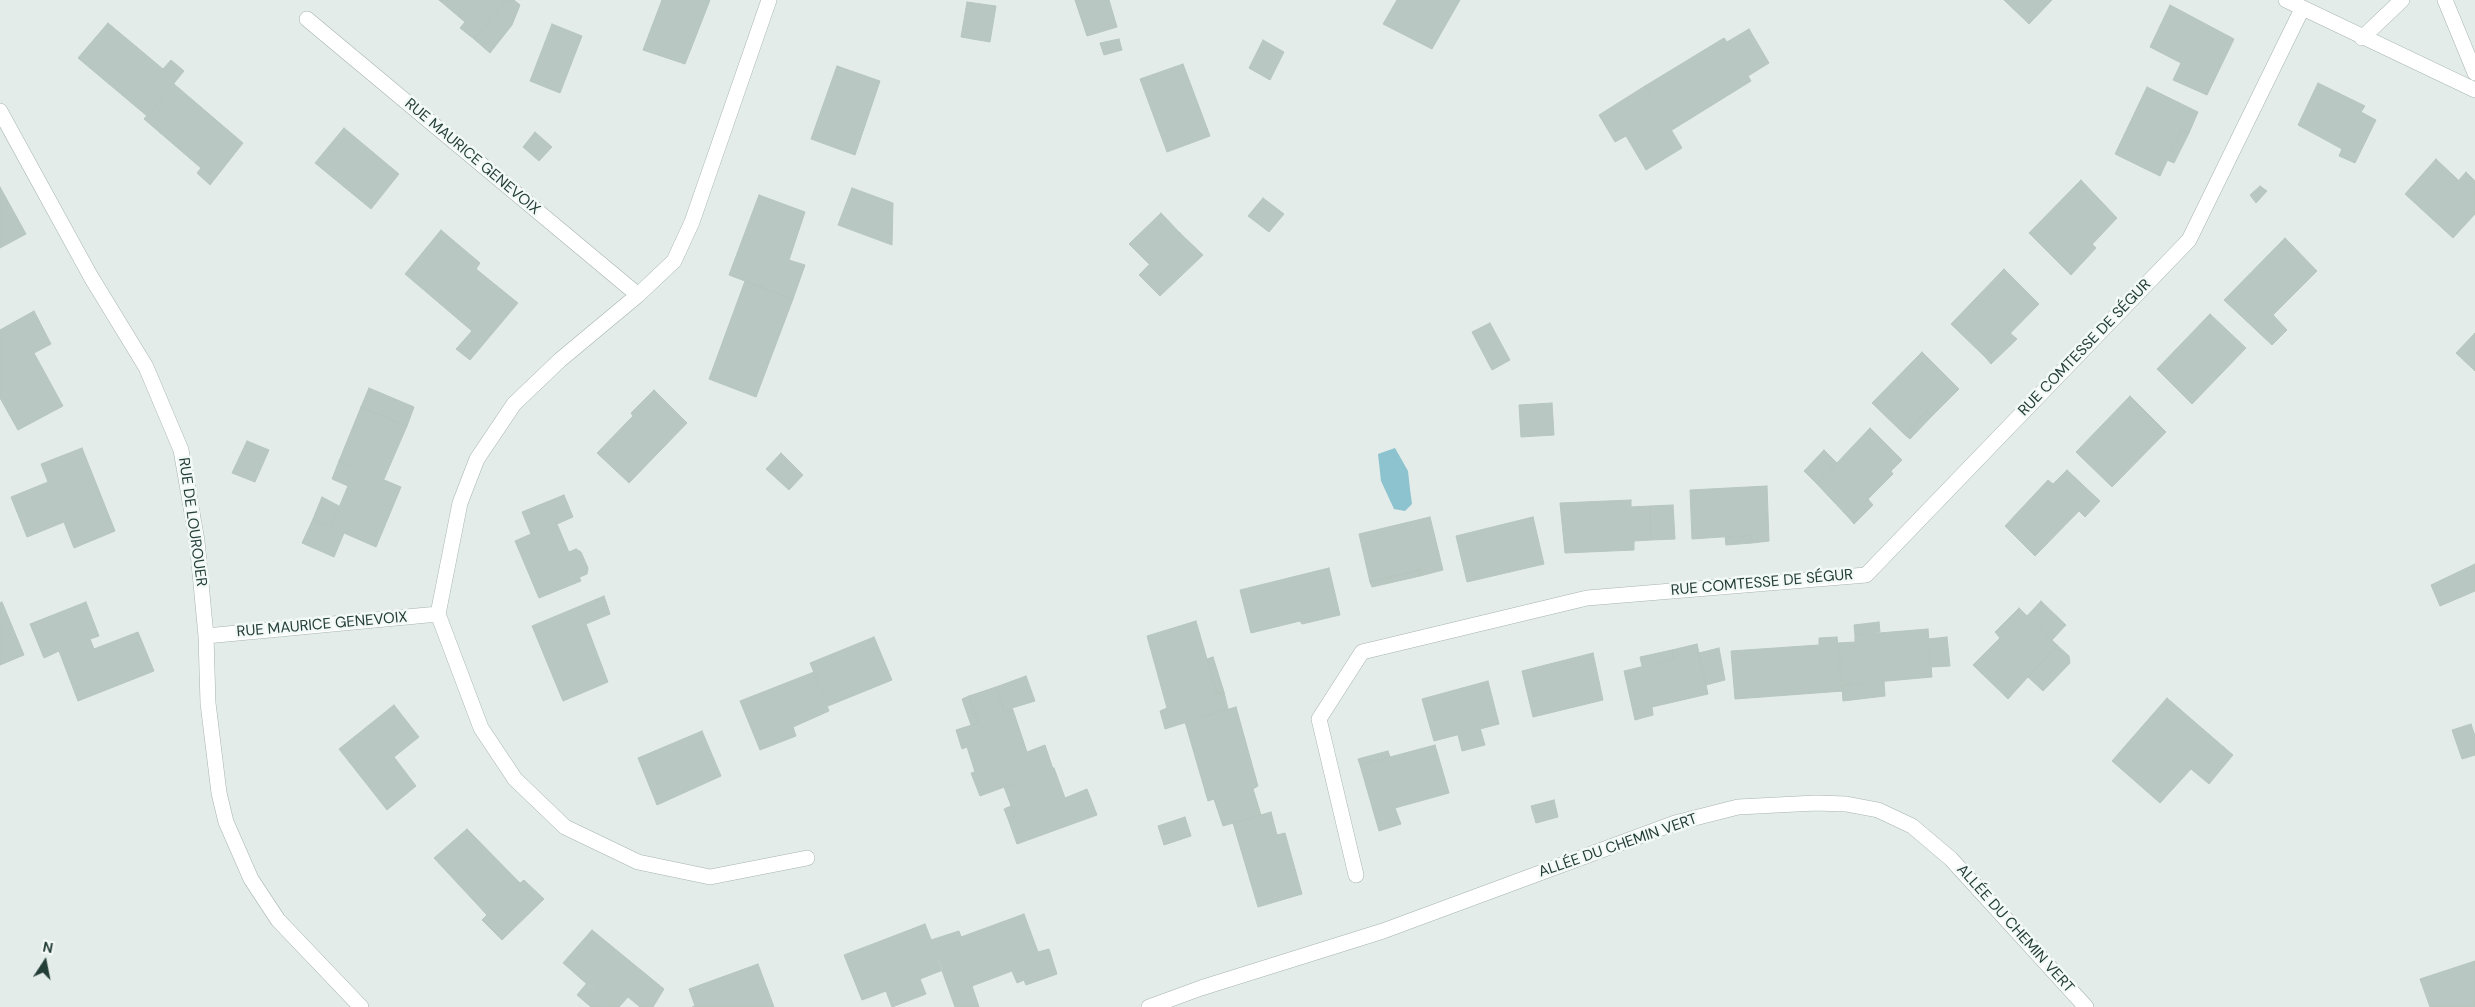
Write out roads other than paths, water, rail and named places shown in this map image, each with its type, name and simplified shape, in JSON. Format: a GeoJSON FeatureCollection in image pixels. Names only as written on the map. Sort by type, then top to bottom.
{"type":"FeatureCollection","features":[{"type":"Feature","properties":{"kind":"street"},"geometry":{"type":"LineString","coordinates":[[769,0],[692,222],[674,261],[638,295],[560,360],[514,404],[477,459],[460,503],[438,614],[481,728],[515,779],[565,827],[638,862],[710,877],[807,858]]}},
{"type":"Feature","properties":{"kind":"street"},"geometry":{"type":"LineString","coordinates":[[2286,0],[2362,38],[2475,90]]}},
{"type":"Feature","properties":{"kind":"street"},"geometry":{"type":"LineString","coordinates":[[2362,38],[2402,0]]}},
{"type":"Feature","properties":{"kind":"street"},"geometry":{"type":"LineString","coordinates":[[2445,0],[2475,73]]}},
{"type":"Feature","properties":{"kind":"street","name":"RUE COMTESSE DE SÉGUR"},"geometry":{"type":"LineString","coordinates":[[1356,876],[1319,719],[1362,652],[1586,598],[1866,574],[2189,240],[2302,9]]}},
{"type":"Feature","properties":{"kind":"street","name":"RUE MAURICE GENEVOIX"},"geometry":{"type":"LineString","coordinates":[[308,19],[638,295]]}},
{"type":"Feature","properties":{"kind":"street","name":"RUE DE LOUROUER"},"geometry":{"type":"LineString","coordinates":[[0,111],[91,277],[146,368],[181,450],[197,541],[206,636],[208,703],[219,793],[226,822],[251,879],[278,920],[361,1007]]}},
{"type":"Feature","properties":{"kind":"street","name":"RUE MAURICE GENEVOIX"},"geometry":{"type":"LineString","coordinates":[[206,636],[438,614]]}},
{"type":"Feature","properties":{"kind":"street","name":"ALLÉE DU CHEMIN VERT"},"geometry":{"type":"LineString","coordinates":[[1149,1007],[1201,988],[1383,931],[1675,823],[1738,808],[1816,803],[1846,804],[1878,810],[1912,826],[1951,859],[2086,1007]]}},
{"type":"Feature","properties":{"kind":"water"},"geometry":{"type":"Polygon","coordinates":[[[1395,448],[1408,471],[1412,504],[1405,511],[1394,509],[1381,481],[1378,454],[1395,448]]]}}]}
